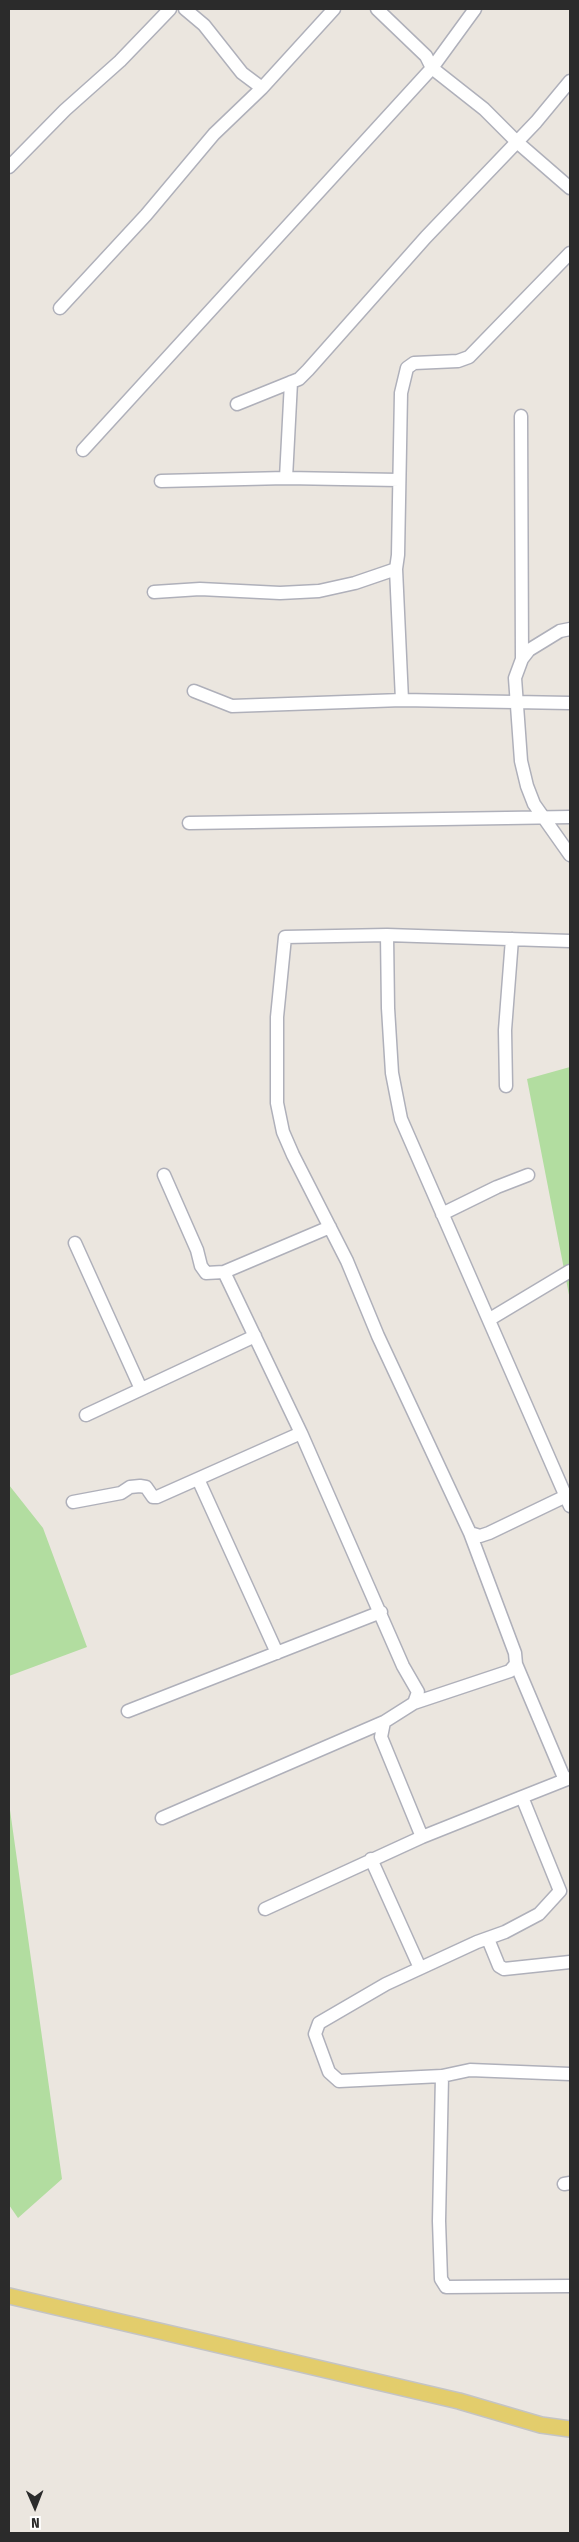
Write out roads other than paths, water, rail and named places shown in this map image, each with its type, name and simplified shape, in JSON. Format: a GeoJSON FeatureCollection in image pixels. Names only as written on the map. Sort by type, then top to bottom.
{"type":"FeatureCollection","features":[{"type":"Feature","properties":{"kind":"main road"},"geometry":{"type":"LineString","coordinates":[[9,2296],[460,2401],[541,2424],[570,2429]]}},
{"type":"Feature","properties":{"kind":"street"},"geometry":{"type":"LineString","coordinates":[[9,167],[170,9]]}},
{"type":"Feature","properties":{"kind":"street"},"geometry":{"type":"LineString","coordinates":[[185,9],[204,25],[242,73],[262,88]]}},
{"type":"Feature","properties":{"kind":"street"},"geometry":{"type":"LineString","coordinates":[[60,308],[146,215],[214,134],[262,88],[334,9]]}},
{"type":"Feature","properties":{"kind":"street"},"geometry":{"type":"LineString","coordinates":[[377,9],[426,56],[432,68],[484,109],[517,142],[570,188]]}},
{"type":"Feature","properties":{"kind":"street"},"geometry":{"type":"LineString","coordinates":[[83,450],[432,68],[475,9]]}},
{"type":"Feature","properties":{"kind":"street"},"geometry":{"type":"LineString","coordinates":[[237,404],[300,379],[426,237],[517,142],[570,81]]}},
{"type":"Feature","properties":{"kind":"street"},"geometry":{"type":"LineString","coordinates":[[402,700],[396,569],[403,378],[410,364],[458,361],[469,358],[570,254]]}},
{"type":"Feature","properties":{"kind":"street"},"geometry":{"type":"LineString","coordinates":[[286,478],[290,382]]}},
{"type":"Feature","properties":{"kind":"street"},"geometry":{"type":"LineString","coordinates":[[521,416],[522,659],[515,678],[521,761],[527,786],[542,816],[570,855]]}},
{"type":"Feature","properties":{"kind":"street"},"geometry":{"type":"LineString","coordinates":[[161,481],[286,478],[399,480]]}},
{"type":"Feature","properties":{"kind":"street"},"geometry":{"type":"LineString","coordinates":[[154,592],[200,589],[280,593],[319,591],[355,583],[396,569]]}},
{"type":"Feature","properties":{"kind":"street"},"geometry":{"type":"LineString","coordinates":[[522,659],[537,643],[560,631],[570,629]]}},
{"type":"Feature","properties":{"kind":"street"},"geometry":{"type":"LineString","coordinates":[[194,691],[232,706],[402,700],[570,703]]}},
{"type":"Feature","properties":{"kind":"street"},"geometry":{"type":"LineString","coordinates":[[189,823],[570,817]]}},
{"type":"Feature","properties":{"kind":"street"},"geometry":{"type":"LineString","coordinates":[[265,1909],[422,1837],[567,1779],[516,1664],[515,1653],[470,1533],[378,1336],[347,1261],[283,1132],[277,1103],[277,1017],[283,941],[288,935],[387,935],[570,941]]}},
{"type":"Feature","properties":{"kind":"street"},"geometry":{"type":"LineString","coordinates":[[387,935],[388,1008],[392,1073],[401,1119],[568,1501],[480,1536],[470,1533]]}},
{"type":"Feature","properties":{"kind":"street"},"geometry":{"type":"LineString","coordinates":[[506,1086],[505,1030],[512,939]]}},
{"type":"Feature","properties":{"kind":"street"},"geometry":{"type":"LineString","coordinates":[[164,1175],[197,1250],[201,1266],[206,1273],[224,1272],[330,1227]]}},
{"type":"Feature","properties":{"kind":"street"},"geometry":{"type":"LineString","coordinates":[[442,1214],[528,1175]]}},
{"type":"Feature","properties":{"kind":"street"},"geometry":{"type":"LineString","coordinates":[[75,1243],[141,1389]]}},
{"type":"Feature","properties":{"kind":"street"},"geometry":{"type":"LineString","coordinates":[[490,1319],[570,1271]]}},
{"type":"Feature","properties":{"kind":"street"},"geometry":{"type":"LineString","coordinates":[[224,1272],[301,1433],[381,1612],[403,1666],[418,1692],[414,1703]]}},
{"type":"Feature","properties":{"kind":"street"},"geometry":{"type":"LineString","coordinates":[[86,1415],[255,1336]]}},
{"type":"Feature","properties":{"kind":"street"},"geometry":{"type":"LineString","coordinates":[[73,1502],[120,1493],[130,1487],[140,1486],[146,1487],[153,1497],[157,1497],[301,1433]]}},
{"type":"Feature","properties":{"kind":"street"},"geometry":{"type":"LineString","coordinates":[[198,1479],[277,1653]]}},
{"type":"Feature","properties":{"kind":"street"},"geometry":{"type":"LineString","coordinates":[[128,1711],[381,1612]]}},
{"type":"Feature","properties":{"kind":"street"},"geometry":{"type":"LineString","coordinates":[[162,1818],[384,1722],[414,1703],[510,1671],[516,1664]]}},
{"type":"Feature","properties":{"kind":"street"},"geometry":{"type":"LineString","coordinates":[[384,1722],[381,1737],[422,1837]]}},
{"type":"Feature","properties":{"kind":"street"},"geometry":{"type":"LineString","coordinates":[[522,1797],[560,1891],[539,1914],[488,1939],[420,1968],[334,2013],[319,2023],[315,2034],[330,2072],[339,2081],[442,2076],[470,2070],[570,2074]]}},
{"type":"Feature","properties":{"kind":"street"},"geometry":{"type":"LineString","coordinates":[[371,1859],[420,1968]]}},
{"type":"Feature","properties":{"kind":"street"},"geometry":{"type":"LineString","coordinates":[[488,1939],[499,1966],[504,1968],[570,1962]]}},
{"type":"Feature","properties":{"kind":"street"},"geometry":{"type":"LineString","coordinates":[[442,2076],[439,2221],[443,2283],[450,2288],[570,2286]]}}]}
